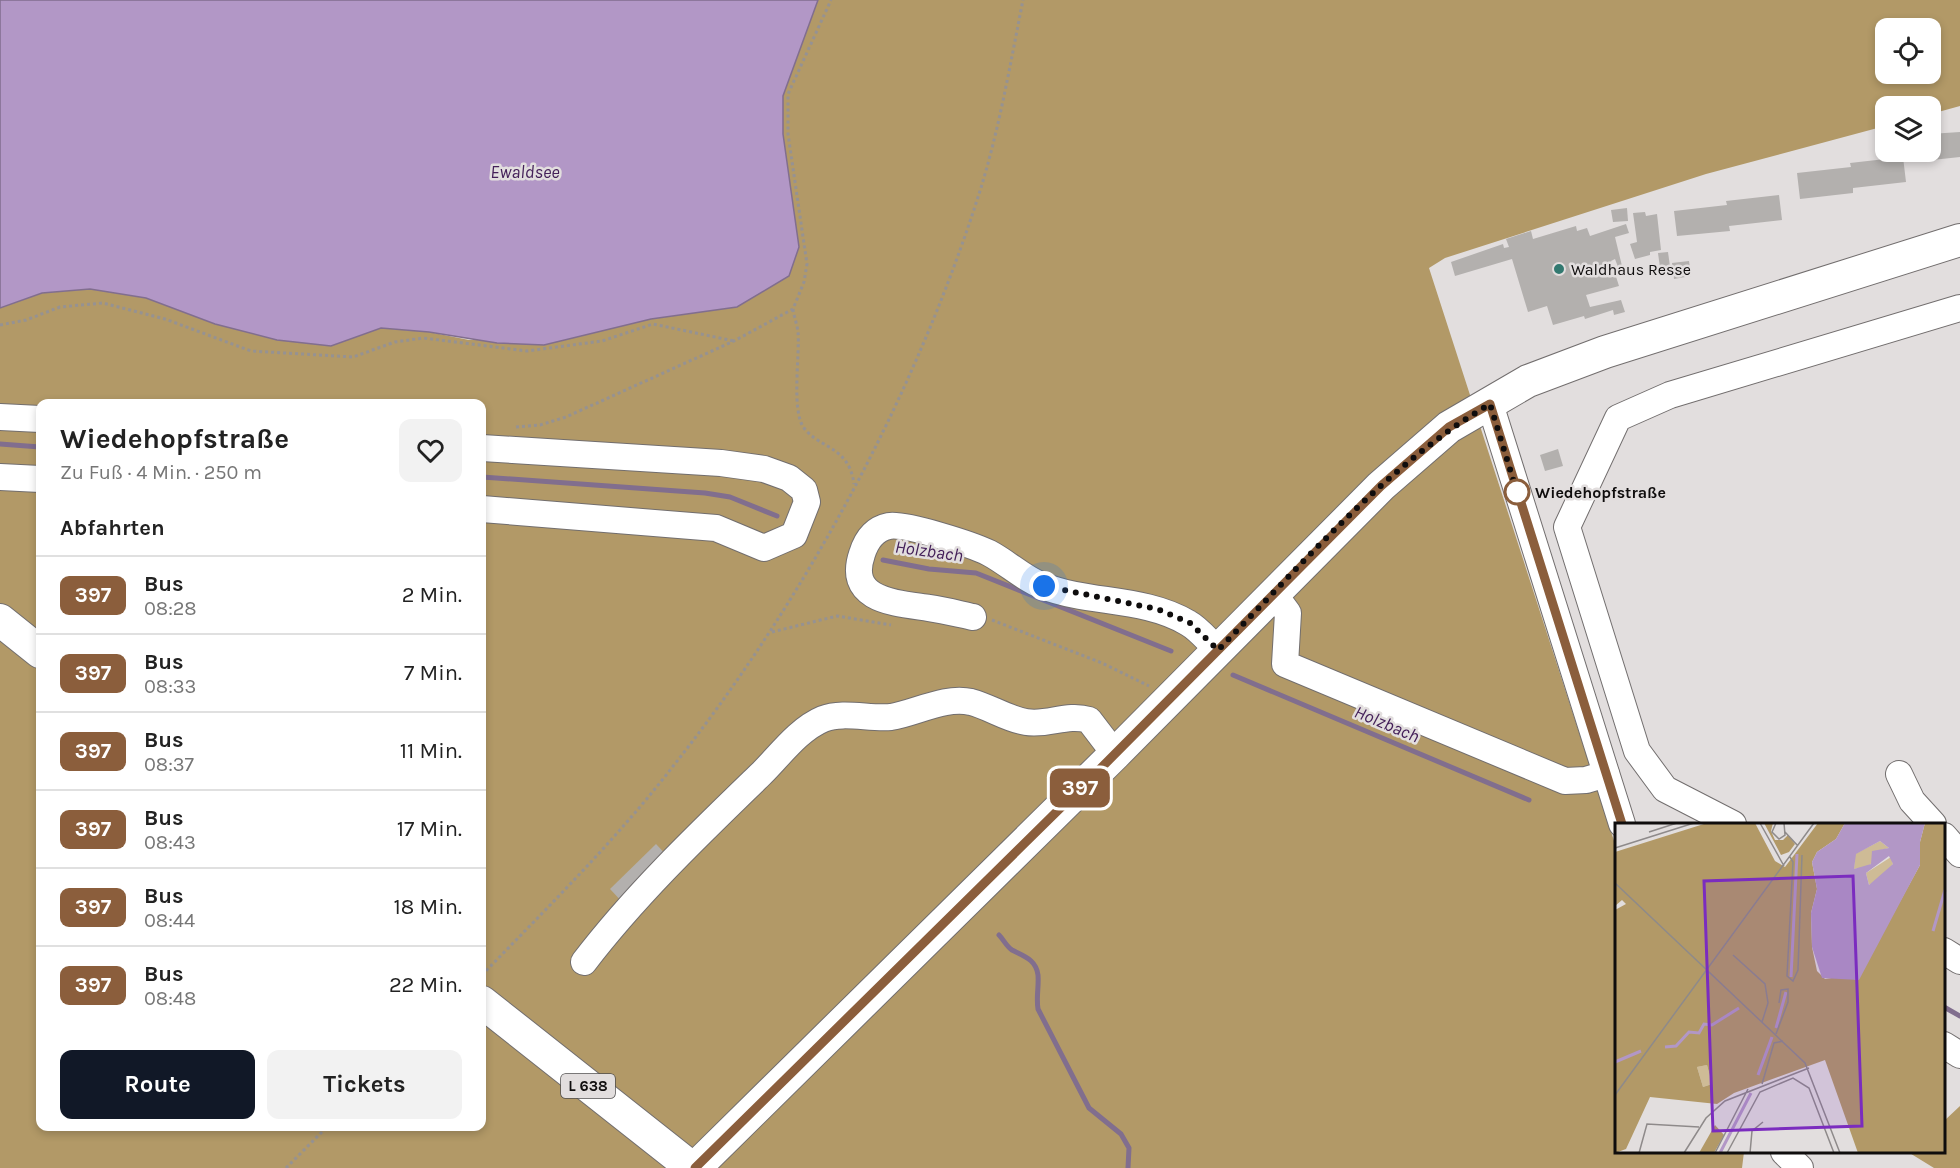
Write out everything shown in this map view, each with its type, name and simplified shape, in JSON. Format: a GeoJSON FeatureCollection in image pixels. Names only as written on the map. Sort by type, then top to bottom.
{"type":"FeatureCollection","features":[{"type":"Feature","properties":{"kind":"main road"},"geometry":{"type":"LineString","coordinates":[[694,1168],[1115,754],[1381,486],[1449,427],[1528,381],[1605,352],[1960,240]]}},
{"type":"Feature","properties":{"kind":"main road"},"geometry":{"type":"LineString","coordinates":[[0,620],[36,649]]}},
{"type":"Feature","properties":{"kind":"main road","name":"L 638"},"geometry":{"type":"LineString","coordinates":[[486,986],[694,1168]]}},
{"type":"Feature","properties":{"kind":"street"},"geometry":{"type":"LineString","coordinates":[[1729,823],[1665,789],[1637,751],[1567,527],[1618,418],[1670,395],[1960,308]]}},
{"type":"Feature","properties":{"kind":"street"},"geometry":{"type":"LineString","coordinates":[[1490,404],[1621,823]]}},
{"type":"Feature","properties":{"kind":"street"},"geometry":{"type":"LineString","coordinates":[[0,417],[36,419]]}},
{"type":"Feature","properties":{"kind":"street"},"geometry":{"type":"LineString","coordinates":[[486,448],[721,463],[764,469],[789,478],[804,490],[807,502],[795,535],[764,548],[716,528],[486,509]]}},
{"type":"Feature","properties":{"kind":"street"},"geometry":{"type":"LineString","coordinates":[[0,477],[36,480]]}},
{"type":"Feature","properties":{"kind":"street"},"geometry":{"type":"LineString","coordinates":[[974,617],[886,601],[872,594],[862,585],[858,573],[866,543],[880,529],[890,525],[904,526],[971,546],[989,553],[1044,586],[1157,609],[1190,623],[1218,650]]}},
{"type":"Feature","properties":{"kind":"street"},"geometry":{"type":"LineString","coordinates":[[1274,594],[1288,614],[1285,664],[1564,781],[1586,780],[1606,774]]}},
{"type":"Feature","properties":{"kind":"street"},"geometry":{"type":"LineString","coordinates":[[584,962],[613,924],[736,798],[807,728],[824,719],[838,716],[890,717],[948,702],[970,702],[1024,722],[1047,723],[1070,717],[1089,720],[1115,754]]}},
{"type":"Feature","properties":{"kind":"street"},"geometry":{"type":"LineString","coordinates":[[1899,774],[1912,801],[1931,823]]}},
{"type":"Feature","properties":{"kind":"street"},"geometry":{"type":"LineString","coordinates":[[1945,837],[1960,854]]}},
{"type":"Feature","properties":{"kind":"street"},"geometry":{"type":"LineString","coordinates":[[1945,952],[1960,961]]}},
{"type":"Feature","properties":{"kind":"street"},"geometry":{"type":"LineString","coordinates":[[1945,1046],[1960,1055]]}},
{"type":"Feature","properties":{"kind":"street"},"geometry":{"type":"LineString","coordinates":[[1785,1153],[1800,1168]]}},
{"type":"Feature","properties":{"kind":"path"},"geometry":{"type":"LineString","coordinates":[[831,0],[788,94],[788,134],[807,264],[804,282],[793,309],[798,331],[800,421],[810,434],[839,454],[850,467],[854,486]]}},
{"type":"Feature","properties":{"kind":"path"},"geometry":{"type":"LineString","coordinates":[[0,325],[26,320],[60,307],[103,303],[165,319],[251,351],[353,357],[395,342],[423,339],[527,351],[602,341],[653,324],[734,340]]}},
{"type":"Feature","properties":{"kind":"path"},"geometry":{"type":"LineString","coordinates":[[510,428],[540,425],[566,417],[734,340],[793,309]]}},
{"type":"Feature","properties":{"kind":"path"},"geometry":{"type":"LineString","coordinates":[[286,1168],[323,1131]]}},
{"type":"Feature","properties":{"kind":"shaded area"},"geometry":{"type":"Polygon","coordinates":[[[818,0],[1960,0],[1960,106],[1941,111],[1941,96],[1875,96],[1875,129],[1706,174],[1445,258],[1429,268],[1615,844],[1615,1153],[1744,1153],[1742,1168],[0,1168],[0,308],[42,293],[90,289],[146,298],[215,324],[331,345],[381,328],[429,332],[469,340],[599,331],[651,319],[737,307],[798,247],[783,134],[783,96],[818,0]]]}},
{"type":"Feature","properties":{"kind":"shaded area"},"geometry":{"type":"Polygon","coordinates":[[[1960,1106],[1960,1168],[1934,1168],[1910,1153],[1945,1153],[1945,1120],[1960,1106]]]}},
{"type":"Feature","properties":{"kind":"water","name":"Ewaldsee"},"geometry":{"type":"Polygon","coordinates":[[[0,0],[818,0],[783,96],[783,134],[799,247],[789,276],[737,307],[651,319],[544,345],[497,343],[429,332],[381,328],[331,346],[277,340],[215,324],[146,298],[90,289],[42,293],[0,308],[0,0]]]}},
{"type":"Feature","properties":{"kind":"building"},"geometry":{"type":"Polygon","coordinates":[[[1960,132],[1960,157],[1941,159],[1941,133],[1960,132]]]}},
{"type":"Feature","properties":{"kind":"building"},"geometry":{"type":"Polygon","coordinates":[[[1875,160],[1875,162],[1904,162],[1906,182],[1853,188],[1853,193],[1800,199],[1797,173],[1851,167],[1850,163],[1875,160]]]}},
{"type":"Feature","properties":{"kind":"building"},"geometry":{"type":"Polygon","coordinates":[[[1779,195],[1782,220],[1729,226],[1730,231],[1677,236],[1674,211],[1727,205],[1726,201],[1779,195]]]}},
{"type":"Feature","properties":{"kind":"building"},"geometry":{"type":"Polygon","coordinates":[[[1627,208],[1628,221],[1613,222],[1611,210],[1627,208]]]}},
{"type":"Feature","properties":{"kind":"building"},"geometry":{"type":"Polygon","coordinates":[[[1645,212],[1646,216],[1657,214],[1661,250],[1635,259],[1630,244],[1637,242],[1633,213],[1645,212]]]}},
{"type":"Feature","properties":{"kind":"building","name":"Waldhaus Resse"},"geometry":{"type":"Polygon","coordinates":[[[1626,224],[1629,233],[1615,237],[1622,266],[1618,267],[1615,259],[1611,261],[1619,286],[1586,295],[1590,307],[1621,300],[1625,312],[1614,315],[1613,310],[1585,319],[1584,316],[1553,325],[1547,306],[1528,312],[1512,259],[1455,276],[1451,262],[1503,244],[1504,248],[1509,247],[1506,239],[1531,231],[1533,239],[1576,226],[1577,231],[1587,228],[1590,236],[1626,224]]]}},
{"type":"Feature","properties":{"kind":"building"},"geometry":{"type":"Polygon","coordinates":[[[1668,252],[1671,274],[1661,275],[1658,253],[1668,252]]]}},
{"type":"Feature","properties":{"kind":"building"},"geometry":{"type":"Polygon","coordinates":[[[1689,261],[1691,276],[1674,279],[1672,263],[1689,261]]]}},
{"type":"Feature","properties":{"kind":"building"},"geometry":{"type":"Polygon","coordinates":[[[1558,449],[1563,466],[1545,471],[1540,455],[1558,449]]]}},
{"type":"Feature","properties":{"kind":"building"},"geometry":{"type":"Polygon","coordinates":[[[656,844],[670,859],[624,904],[610,889],[656,844]]]}},
{"type":"Feature","properties":{"kind":"waterway","name":"Holzbach"},"geometry":{"type":"LineString","coordinates":[[0,444],[36,447]]}},
{"type":"Feature","properties":{"kind":"waterway","name":"Holzbach"},"geometry":{"type":"LineString","coordinates":[[486,477],[705,493],[730,497],[777,516]]}},
{"type":"Feature","properties":{"kind":"waterway","name":"Holzbach"},"geometry":{"type":"LineString","coordinates":[[883,560],[929,569],[976,573],[1171,651]]}},
{"type":"Feature","properties":{"kind":"waterway","name":"Holzbach"},"geometry":{"type":"LineString","coordinates":[[1233,675],[1529,800]]}},
{"type":"Feature","properties":{"kind":"waterway"},"geometry":{"type":"LineString","coordinates":[[999,935],[1010,949],[1035,965],[1038,975],[1038,1009],[1089,1108],[1121,1134],[1129,1148],[1128,1168]]}},
{"type":"Feature","properties":{"kind":"waterway","name":"Holzbach"},"geometry":{"type":"LineString","coordinates":[[1945,1008],[1960,1016]]}},
{"type":"Feature","properties":{"kind":"bus line","name":"397"},"geometry":{"type":"LineString","coordinates":[[695,1168],[1098,771],[1381,486],[1449,427],[1490,404],[1622,823]]}},
{"type":"Feature","properties":{"kind":"place","name":"Waldhaus Resse"},"geometry":{"type":"Point","coordinates":[1559,269]}},
{"type":"Feature","properties":{"kind":"place","name":"Wiedehopfstraße"},"geometry":{"type":"Point","coordinates":[1517,492]}},
{"type":"Feature","properties":{"kind":"route"},"geometry":{"type":"LineString","coordinates":[[1044,586],[1157,609],[1190,623],[1218,650],[1381,486],[1449,427],[1490,404],[1517,492]]}}]}
